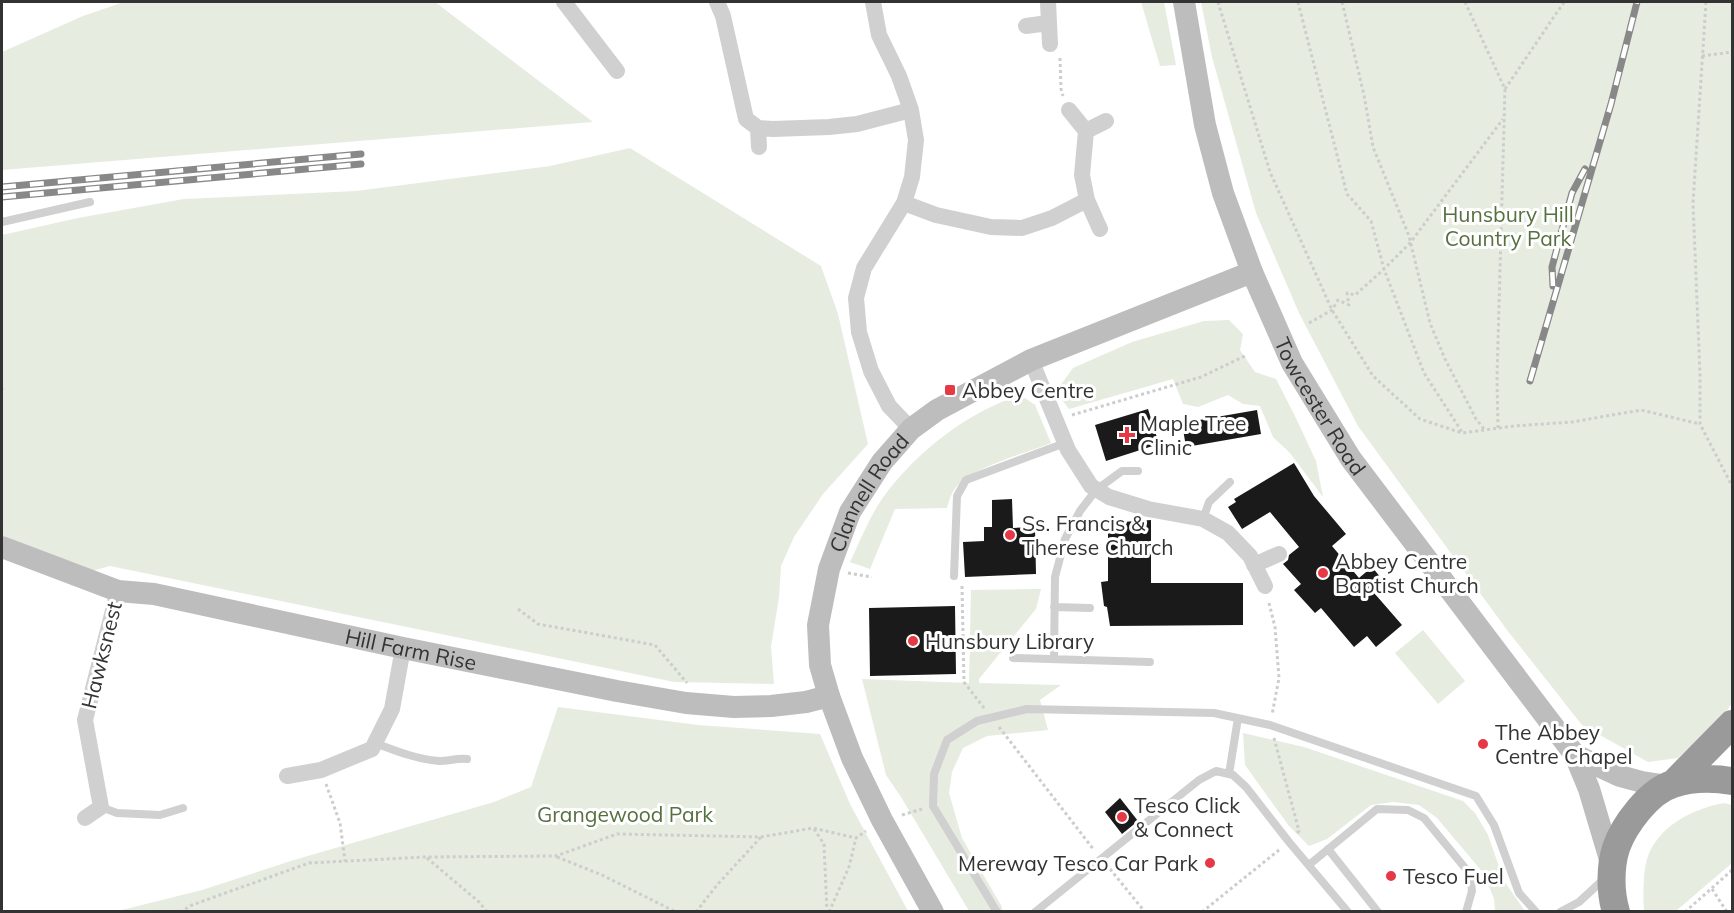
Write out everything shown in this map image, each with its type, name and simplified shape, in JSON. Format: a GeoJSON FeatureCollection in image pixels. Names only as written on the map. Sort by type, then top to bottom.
{"type":"FeatureCollection","features":[{"type":"Feature","properties":{"kind":"highway"},"geometry":{"type":"LineString","coordinates":[[1616,912],[1612,892],[1612,868],[1616,847],[1625,830],[1639,809],[1650,798],[1671,784],[1732,724]]}},
{"type":"Feature","properties":{"kind":"highway"},"geometry":{"type":"LineString","coordinates":[[1671,784],[1702,780],[1732,781]]}},
{"type":"Feature","properties":{"kind":"street"},"geometry":{"type":"LineString","coordinates":[[564,2],[618,71]]}},
{"type":"Feature","properties":{"kind":"street"},"geometry":{"type":"LineString","coordinates":[[717,2],[723,16],[746,119],[758,128],[829,128],[857,124],[911,110]]}},
{"type":"Feature","properties":{"kind":"street"},"geometry":{"type":"LineString","coordinates":[[873,2],[879,35],[899,76],[911,110],[916,140],[912,177],[904,202],[864,267],[856,297],[859,332],[871,372],[889,406],[911,429]]}},
{"type":"Feature","properties":{"kind":"street"},"geometry":{"type":"LineString","coordinates":[[1048,2],[1050,44]]}},
{"type":"Feature","properties":{"kind":"street","name":"Towcester Road"},"geometry":{"type":"LineString","coordinates":[[1184,2],[1205,125],[1223,193],[1252,272],[1292,363],[1351,459],[1575,755],[1589,789],[1612,868]]}},
{"type":"Feature","properties":{"kind":"street"},"geometry":{"type":"LineString","coordinates":[[1026,26],[1048,23]]}},
{"type":"Feature","properties":{"kind":"street"},"geometry":{"type":"LineString","coordinates":[[1069,110],[1086,131],[1082,175],[1088,200],[1100,229]]}},
{"type":"Feature","properties":{"kind":"street"},"geometry":{"type":"LineString","coordinates":[[1086,131],[1106,121]]}},
{"type":"Feature","properties":{"kind":"street"},"geometry":{"type":"LineString","coordinates":[[758,128],[759,147]]}},
{"type":"Feature","properties":{"kind":"street"},"geometry":{"type":"LineString","coordinates":[[904,202],[936,215],[991,226],[1022,228],[1052,218],[1088,200]]}},
{"type":"Feature","properties":{"kind":"street","name":"Clannell Road"},"geometry":{"type":"LineString","coordinates":[[933,912],[882,820],[852,758],[820,665],[818,625],[829,569],[850,512],[882,462],[911,429],[937,410],[1031,360],[1252,272]]}},
{"type":"Feature","properties":{"kind":"street"},"geometry":{"type":"LineString","coordinates":[[1031,360],[1065,443],[1091,486],[1109,497],[1148,509],[1203,519],[1228,533],[1250,556],[1265,586]]}},
{"type":"Feature","properties":{"kind":"street","name":"Hill Farm Rise"},"geometry":{"type":"LineString","coordinates":[[2,547],[118,591],[154,594],[617,692],[687,703],[734,707],[806,702],[829,696]]}},
{"type":"Feature","properties":{"kind":"street"},"geometry":{"type":"LineString","coordinates":[[1254,565],[1279,554]]}},
{"type":"Feature","properties":{"kind":"street","name":"Hawksnest"},"geometry":{"type":"LineString","coordinates":[[100,807],[85,720],[118,591]]}},
{"type":"Feature","properties":{"kind":"street"},"geometry":{"type":"LineString","coordinates":[[287,776],[321,770],[372,749],[392,709],[403,648]]}},
{"type":"Feature","properties":{"kind":"street","name":"Towcester Road"},"geometry":{"type":"LineString","coordinates":[[1575,755],[1620,776],[1642,782],[1671,784]]}},
{"type":"Feature","properties":{"kind":"street"},"geometry":{"type":"LineString","coordinates":[[85,818],[100,807]]}},
{"type":"Feature","properties":{"kind":"lane"},"geometry":{"type":"LineString","coordinates":[[2,222],[90,202]]}},
{"type":"Feature","properties":{"kind":"lane"},"geometry":{"type":"LineString","coordinates":[[954,576],[957,496],[966,480],[1065,443]]}},
{"type":"Feature","properties":{"kind":"lane"},"geometry":{"type":"LineString","coordinates":[[1054,659],[1054,577],[1065,539],[1080,511],[1096,490],[1122,471],[1138,471]]}},
{"type":"Feature","properties":{"kind":"lane"},"geometry":{"type":"LineString","coordinates":[[1203,519],[1209,502],[1230,482]]}},
{"type":"Feature","properties":{"kind":"lane"},"geometry":{"type":"LineString","coordinates":[[1054,607],[1090,608]]}},
{"type":"Feature","properties":{"kind":"lane"},"geometry":{"type":"LineString","coordinates":[[1013,657],[1150,662]]}},
{"type":"Feature","properties":{"kind":"lane"},"geometry":{"type":"LineString","coordinates":[[998,912],[933,806],[934,774],[947,740],[977,721],[1027,709],[1214,713],[1270,725],[1476,796],[1494,825],[1519,893],[1536,912]]}},
{"type":"Feature","properties":{"kind":"lane"},"geometry":{"type":"LineString","coordinates":[[1228,774],[1238,718]]}},
{"type":"Feature","properties":{"kind":"lane"},"geometry":{"type":"LineString","coordinates":[[375,743],[407,755],[447,761],[456,758],[467,759]]}},
{"type":"Feature","properties":{"kind":"lane"},"geometry":{"type":"LineString","coordinates":[[1035,912],[1199,780],[1216,771],[1233,775],[1246,787],[1348,912]]}},
{"type":"Feature","properties":{"kind":"lane"},"geometry":{"type":"LineString","coordinates":[[100,807],[117,813],[160,815],[183,808]]}},
{"type":"Feature","properties":{"kind":"lane"},"geometry":{"type":"LineString","coordinates":[[1310,864],[1377,809],[1408,810],[1425,818],[1470,874],[1472,891],[1466,912]]}},
{"type":"Feature","properties":{"kind":"lane"},"geometry":{"type":"LineString","coordinates":[[1328,849],[1378,912]]}},
{"type":"Feature","properties":{"kind":"lane"},"geometry":{"type":"LineString","coordinates":[[1560,912],[1579,902],[1597,887],[1612,868]]}},
{"type":"Feature","properties":{"kind":"path"},"geometry":{"type":"LineString","coordinates":[[1218,2],[1270,172],[1332,310],[1373,376],[1420,419],[1462,432],[1572,422],[1641,410],[1700,424]]}},
{"type":"Feature","properties":{"kind":"path"},"geometry":{"type":"LineString","coordinates":[[1298,2],[1347,194],[1371,220],[1384,269],[1424,373],[1462,432]]}},
{"type":"Feature","properties":{"kind":"path"},"geometry":{"type":"LineString","coordinates":[[1342,2],[1364,95],[1373,147],[1383,177],[1401,215],[1430,323],[1445,359],[1484,430]]}},
{"type":"Feature","properties":{"kind":"path"},"geometry":{"type":"LineString","coordinates":[[1465,2],[1505,89],[1497,378],[1498,428]]}},
{"type":"Feature","properties":{"kind":"path"},"geometry":{"type":"LineString","coordinates":[[1505,89],[1564,2]]}},
{"type":"Feature","properties":{"kind":"path"},"geometry":{"type":"LineString","coordinates":[[1706,2],[1693,203],[1700,424],[1732,486]]}},
{"type":"Feature","properties":{"kind":"path"},"geometry":{"type":"LineString","coordinates":[[1050,44],[1060,58],[1060,88],[1069,110]]}},
{"type":"Feature","properties":{"kind":"path"},"geometry":{"type":"LineString","coordinates":[[1702,56],[1732,52]]}},
{"type":"Feature","properties":{"kind":"path"},"geometry":{"type":"LineString","coordinates":[[1309,323],[1332,310],[1338,300],[1349,305],[1347,293],[1355,295],[1410,243],[1504,117]]}},
{"type":"Feature","properties":{"kind":"path"},"geometry":{"type":"LineString","coordinates":[[1056,420],[1201,377],[1247,355]]}},
{"type":"Feature","properties":{"kind":"path"},"geometry":{"type":"LineString","coordinates":[[1202,912],[1289,842],[1299,831],[1270,725],[1279,678],[1275,627],[1265,586]]}},
{"type":"Feature","properties":{"kind":"path"},"geometry":{"type":"LineString","coordinates":[[518,609],[538,624],[655,645],[692,688],[687,703]]}},
{"type":"Feature","properties":{"kind":"path"},"geometry":{"type":"LineString","coordinates":[[321,770],[340,823],[345,861]]}},
{"type":"Feature","properties":{"kind":"path"},"geometry":{"type":"LineString","coordinates":[[828,912],[849,867],[856,837],[882,820],[933,806]]}},
{"type":"Feature","properties":{"kind":"path"},"geometry":{"type":"LineString","coordinates":[[180,912],[192,905],[309,863],[425,857],[556,856],[617,834],[761,837],[813,828],[856,837]]}},
{"type":"Feature","properties":{"kind":"path"},"geometry":{"type":"LineString","coordinates":[[813,828],[824,844],[828,912]]}},
{"type":"Feature","properties":{"kind":"path"},"geometry":{"type":"LineString","coordinates":[[696,912],[717,885],[761,837]]}},
{"type":"Feature","properties":{"kind":"path"},"geometry":{"type":"LineString","coordinates":[[556,856],[602,875],[676,912]]}},
{"type":"Feature","properties":{"kind":"path"},"geometry":{"type":"LineString","coordinates":[[425,857],[479,902],[487,912]]}},
{"type":"Feature","properties":{"kind":"path"},"geometry":{"type":"LineString","coordinates":[[1106,864],[1145,912]]}},
{"type":"Feature","properties":{"kind":"path"},"geometry":{"type":"LineString","coordinates":[[1685,912],[1732,870]]}},
{"type":"Feature","properties":{"kind":"path"},"geometry":{"type":"LineString","coordinates":[[1712,889],[1727,912]]}},
{"type":"Feature","properties":{"kind":"green space"},"geometry":{"type":"Polygon","coordinates":[[[124,2],[435,2],[593,122],[2,170],[2,52],[83,16],[124,2]]]}},
{"type":"Feature","properties":{"kind":"green space"},"geometry":{"type":"Polygon","coordinates":[[[1141,2],[1164,2],[1176,65],[1160,66],[1141,2]]]}},
{"type":"Feature","properties":{"kind":"green space","name":"Hunsbury Hill Country Park"},"geometry":{"type":"Polygon","coordinates":[[[1201,2],[1732,2],[1732,703],[1722,718],[1678,758],[1648,762],[1582,725],[1507,630],[1358,426],[1299,313],[1256,213],[1212,57],[1201,2]]]}},
{"type":"Feature","properties":{"kind":"green space"},"geometry":{"type":"Polygon","coordinates":[[[630,148],[821,266],[838,314],[868,444],[823,494],[794,537],[781,566],[779,597],[771,647],[774,684],[674,682],[110,566],[92,571],[2,535],[2,235],[78,218],[184,199],[356,191],[550,166],[630,148]]]}},
{"type":"Feature","properties":{"kind":"green space"},"geometry":{"type":"Polygon","coordinates":[[[1229,320],[1243,334],[1240,350],[1255,372],[1276,379],[1316,461],[1323,497],[1290,453],[1273,437],[1260,406],[1243,404],[1228,395],[1198,407],[1183,404],[1173,379],[1069,409],[1062,400],[1060,386],[1073,368],[1132,342],[1204,321],[1229,320]]]}},
{"type":"Feature","properties":{"kind":"green space"},"geometry":{"type":"Polygon","coordinates":[[[1012,398],[1025,398],[1035,405],[1051,443],[990,466],[968,477],[955,488],[947,508],[895,509],[870,569],[850,562],[881,500],[913,463],[959,425],[1012,398]]]}},
{"type":"Feature","properties":{"kind":"green space"},"geometry":{"type":"Polygon","coordinates":[[[1041,589],[1036,609],[979,679],[979,683],[1061,685],[1040,700],[1048,730],[987,736],[963,748],[952,772],[949,793],[962,838],[1002,907],[1002,911],[969,911],[886,775],[862,679],[969,683],[971,590],[1041,589]]]}},
{"type":"Feature","properties":{"kind":"green space"},"geometry":{"type":"Polygon","coordinates":[[[1423,630],[1465,681],[1438,704],[1395,653],[1423,630]]]}},
{"type":"Feature","properties":{"kind":"green space","name":"Grangewood Park"},"geometry":{"type":"Polygon","coordinates":[[[558,707],[698,725],[820,734],[850,804],[908,911],[118,911],[202,890],[294,860],[494,802],[531,787],[558,707]]]}},
{"type":"Feature","properties":{"kind":"green space"},"geometry":{"type":"Polygon","coordinates":[[[1243,733],[1304,747],[1463,801],[1475,813],[1488,835],[1504,881],[1525,911],[1495,911],[1494,899],[1485,875],[1437,818],[1419,805],[1393,802],[1371,805],[1327,839],[1309,846],[1289,826],[1245,765],[1243,733]]]}},
{"type":"Feature","properties":{"kind":"green space"},"geometry":{"type":"Polygon","coordinates":[[[1724,803],[1732,805],[1732,863],[1676,911],[1644,911],[1647,859],[1659,837],[1688,815],[1724,803]]]}},
{"type":"Feature","properties":{"kind":"building","name":"Maple Tree Clinic"},"geometry":{"type":"Polygon","coordinates":[[[1148,409],[1159,444],[1106,461],[1095,425],[1148,409]]]}},
{"type":"Feature","properties":{"kind":"building"},"geometry":{"type":"Polygon","coordinates":[[[1257,410],[1261,434],[1186,447],[1182,423],[1257,410]]]}},
{"type":"Feature","properties":{"kind":"building","name":"Abbey Centre Baptist Church"},"geometry":{"type":"Polygon","coordinates":[[[1294,463],[1314,496],[1346,534],[1332,546],[1359,578],[1372,567],[1386,584],[1375,594],[1402,625],[1376,647],[1367,636],[1354,647],[1321,608],[1315,613],[1294,590],[1301,584],[1283,564],[1299,547],[1270,512],[1242,529],[1228,507],[1236,502],[1234,499],[1294,463]]]}},
{"type":"Feature","properties":{"kind":"building","name":"Ss. Francis & Therese Church"},"geometry":{"type":"Polygon","coordinates":[[[1012,499],[1013,528],[1035,527],[1036,574],[965,577],[963,542],[984,541],[984,527],[992,527],[992,500],[1012,499]]]}},
{"type":"Feature","properties":{"kind":"building"},"geometry":{"type":"Polygon","coordinates":[[[1151,520],[1151,583],[1243,583],[1243,625],[1110,626],[1107,607],[1104,606],[1101,582],[1108,581],[1108,523],[1151,520]]]}},
{"type":"Feature","properties":{"kind":"building","name":"Hunsbury Library"},"geometry":{"type":"Polygon","coordinates":[[[955,606],[956,674],[870,676],[869,608],[955,606]]]}},
{"type":"Feature","properties":{"kind":"building","name":"Tesco Click & Connect"},"geometry":{"type":"Polygon","coordinates":[[[1120,798],[1138,821],[1122,834],[1105,812],[1120,798]]]}},
{"type":"Feature","properties":{"kind":"railway"},"geometry":{"type":"LineString","coordinates":[[1530,381],[1611,104],[1637,2]]}},
{"type":"Feature","properties":{"kind":"railway"},"geometry":{"type":"LineString","coordinates":[[2,187],[361,154]]}},
{"type":"Feature","properties":{"kind":"railway"},"geometry":{"type":"LineString","coordinates":[[2,197],[361,164]]}},
{"type":"Feature","properties":{"kind":"railway"},"geometry":{"type":"LineString","coordinates":[[1553,286],[1552,267],[1572,193],[1585,169]]}},
{"type":"Feature","properties":{"kind":"place","name":"Abbey Centre"},"geometry":{"type":"Point","coordinates":[950,390]}},
{"type":"Feature","properties":{"kind":"place","name":"Maple Tree Clinic"},"geometry":{"type":"Point","coordinates":[1127,435]}},
{"type":"Feature","properties":{"kind":"place","name":"Ss. Francis & Therese Church"},"geometry":{"type":"Point","coordinates":[1010,535]}},
{"type":"Feature","properties":{"kind":"place","name":"Abbey Centre Baptist Church"},"geometry":{"type":"Point","coordinates":[1323,573]}},
{"type":"Feature","properties":{"kind":"place","name":"Hunsbury Library"},"geometry":{"type":"Point","coordinates":[913,641]}},
{"type":"Feature","properties":{"kind":"place","name":"The Abbey Centre Chapel"},"geometry":{"type":"Point","coordinates":[1483,744]}},
{"type":"Feature","properties":{"kind":"place","name":"Tesco Click & Connect"},"geometry":{"type":"Point","coordinates":[1122,817]}},
{"type":"Feature","properties":{"kind":"place","name":"Mereway Tesco Car Park"},"geometry":{"type":"Point","coordinates":[1210,863]}},
{"type":"Feature","properties":{"kind":"place","name":"Tesco Fuel"},"geometry":{"type":"Point","coordinates":[1391,876]}}]}
